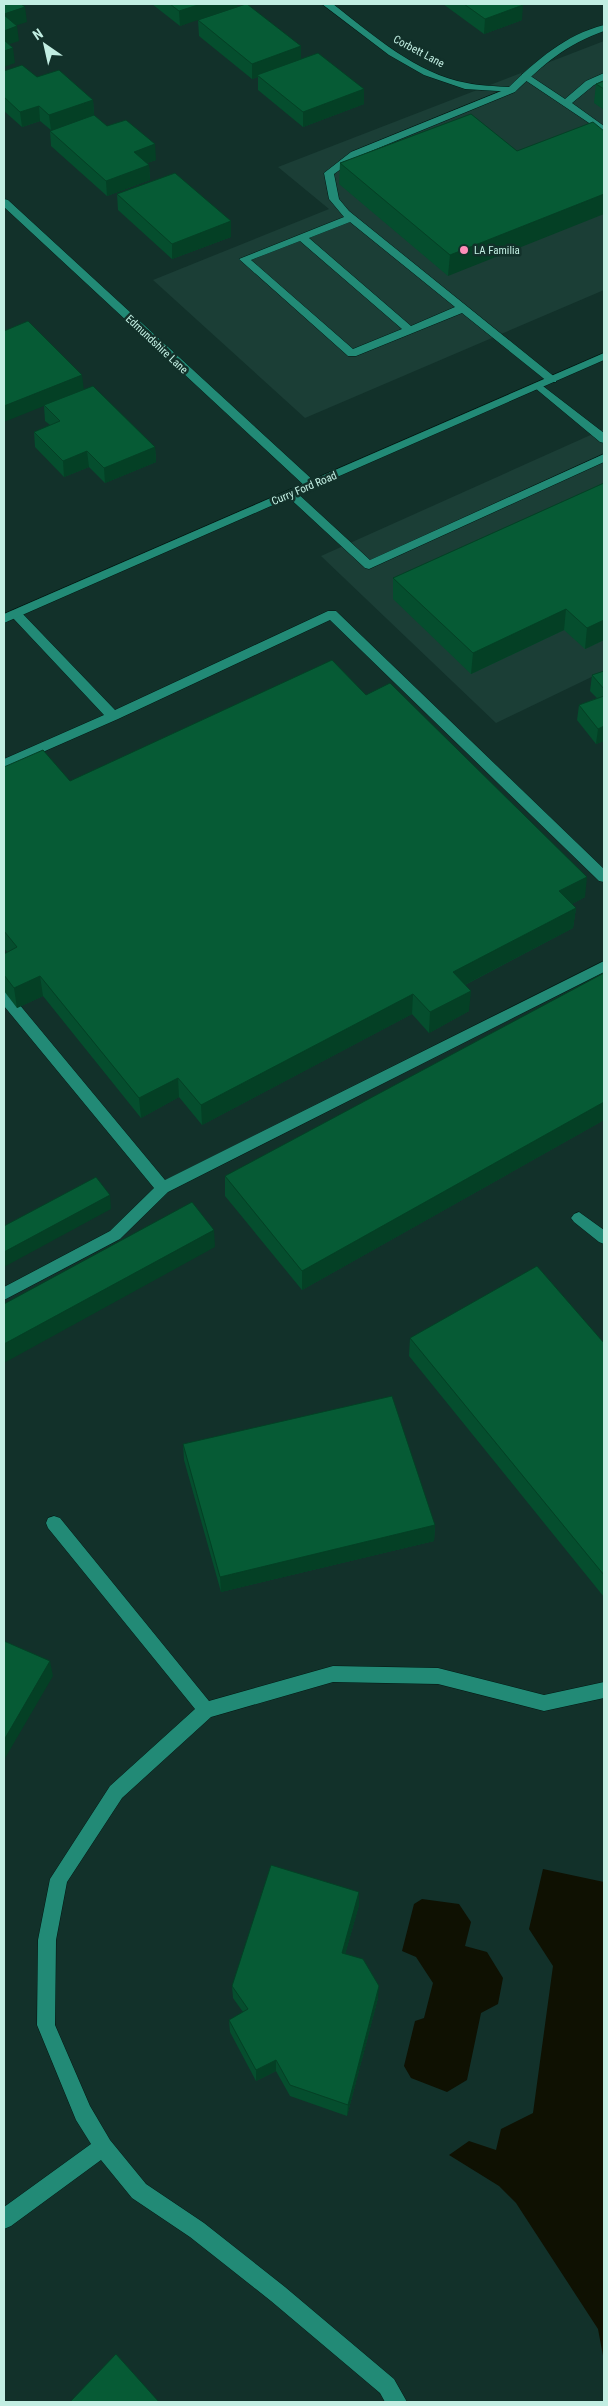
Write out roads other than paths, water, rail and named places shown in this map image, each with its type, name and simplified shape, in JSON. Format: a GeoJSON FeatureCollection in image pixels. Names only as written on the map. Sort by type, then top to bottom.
{"type":"FeatureCollection","features":[{"type":"Feature","properties":{"kind":"street","name":"Corbett Lane"},"geometry":{"type":"LineString","coordinates":[[327,4],[395,55],[441,78],[464,86],[511,90]]}},
{"type":"Feature","properties":{"kind":"street"},"geometry":{"type":"LineString","coordinates":[[552,380],[351,218],[334,199],[330,173],[355,154],[511,90],[542,60],[579,37],[604,28]]}},
{"type":"Feature","properties":{"kind":"street"},"geometry":{"type":"LineString","coordinates":[[526,76],[604,130]]}},
{"type":"Feature","properties":{"kind":"street"},"geometry":{"type":"LineString","coordinates":[[566,103],[590,83],[604,76]]}},
{"type":"Feature","properties":{"kind":"street","name":"Edmundshire Lane"},"geometry":{"type":"LineString","coordinates":[[4,202],[311,485]]}},
{"type":"Feature","properties":{"kind":"street"},"geometry":{"type":"LineString","coordinates":[[351,218],[244,260],[352,354],[462,308]]}},
{"type":"Feature","properties":{"kind":"street"},"geometry":{"type":"LineString","coordinates":[[301,237],[409,330]]}},
{"type":"Feature","properties":{"kind":"street","name":"Curry Ford Road"},"geometry":{"type":"LineString","coordinates":[[10,616],[604,356]]}},
{"type":"Feature","properties":{"kind":"street"},"geometry":{"type":"LineString","coordinates":[[539,386],[604,439]]}},
{"type":"Feature","properties":{"kind":"street"},"geometry":{"type":"LineString","coordinates":[[291,494],[369,564],[604,458]]}},
{"type":"Feature","properties":{"kind":"street"},"geometry":{"type":"LineString","coordinates":[[4,764],[113,716],[332,614],[604,877]]}},
{"type":"Feature","properties":{"kind":"street"},"geometry":{"type":"LineString","coordinates":[[10,616],[113,716]]}},
{"type":"Feature","properties":{"kind":"street"},"geometry":{"type":"LineString","coordinates":[[4,1294],[115,1235],[163,1188],[604,966]]}},
{"type":"Feature","properties":{"kind":"street"},"geometry":{"type":"LineString","coordinates":[[4,996],[163,1188]]}},
{"type":"Feature","properties":{"kind":"street"},"geometry":{"type":"LineString","coordinates":[[579,1218],[604,1238]]}},
{"type":"Feature","properties":{"kind":"street"},"geometry":{"type":"LineString","coordinates":[[54,1523],[206,1710]]}},
{"type":"Feature","properties":{"kind":"street"},"geometry":{"type":"LineString","coordinates":[[397,2402],[387,2386],[278,2294],[197,2230],[139,2190],[103,2147],[83,2113],[46,2024],[47,1940],[59,1879],[116,1792],[206,1710],[333,1674],[438,1676],[544,1702],[604,1690]]}},
{"type":"Feature","properties":{"kind":"street"},"geometry":{"type":"LineString","coordinates":[[4,2219],[103,2147]]}},
{"type":"Feature","properties":{"kind":"place","name":"LA Familia"},"geometry":{"type":"Point","coordinates":[464,250]}}]}
